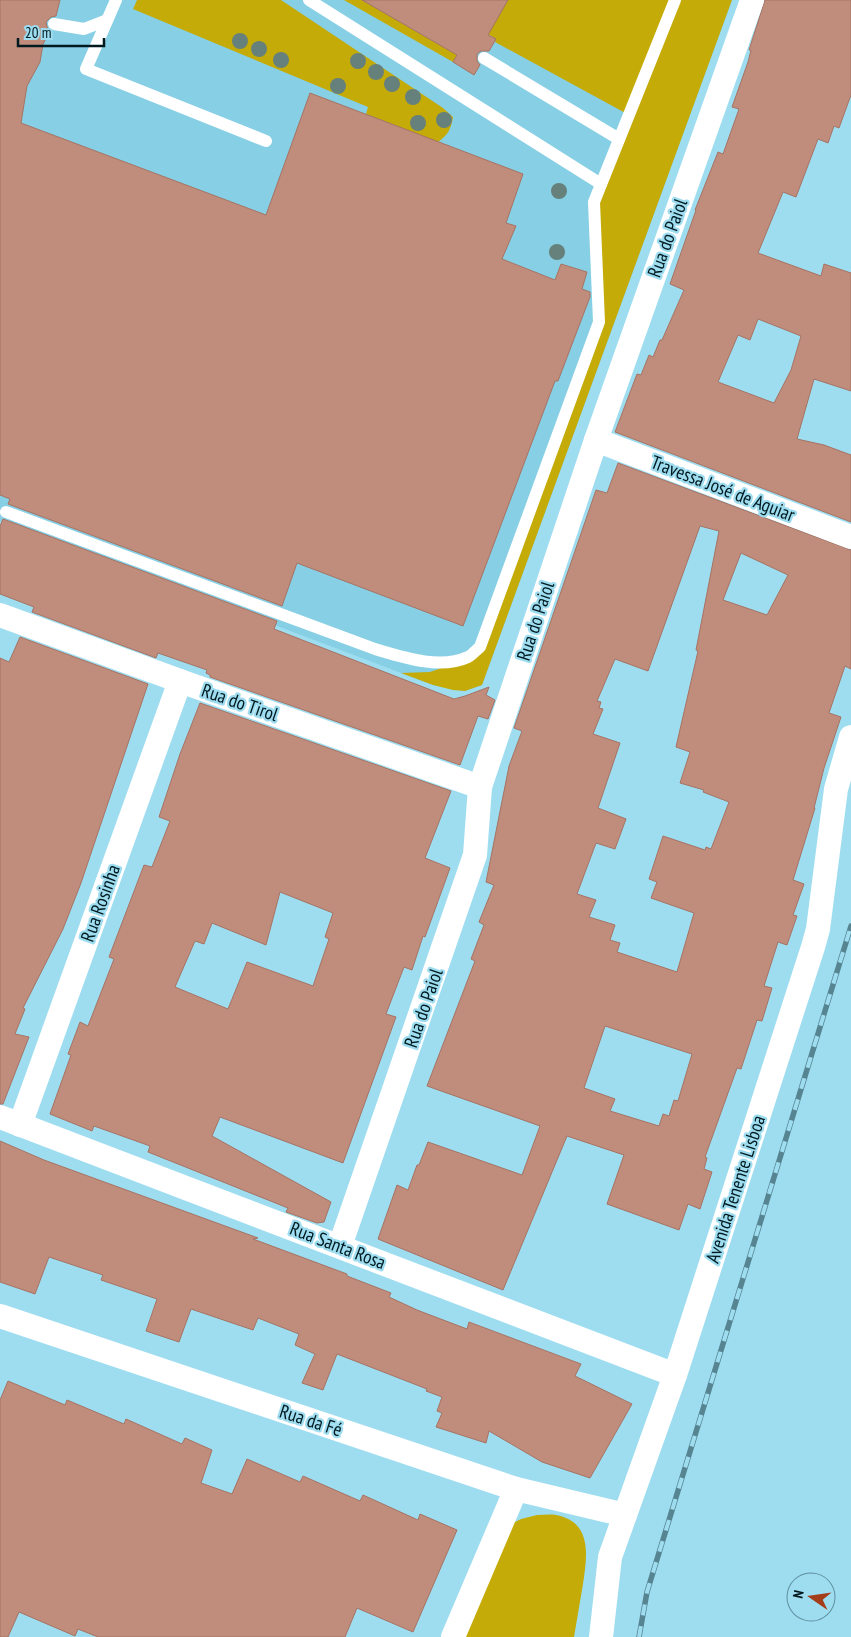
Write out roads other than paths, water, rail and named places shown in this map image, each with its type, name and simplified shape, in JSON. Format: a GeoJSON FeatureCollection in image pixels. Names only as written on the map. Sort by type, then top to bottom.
{"type":"FeatureCollection","features":[{"type":"Feature","properties":{"kind":"street","name":"Rua do Paiol"},"geometry":{"type":"LineString","coordinates":[[340,1246],[475,855],[480,787],[596,440],[752,0]]}},
{"type":"Feature","properties":{"kind":"street","name":"Travessa José de Aguiar"},"geometry":{"type":"LineString","coordinates":[[596,440],[851,537]]}},
{"type":"Feature","properties":{"kind":"street","name":"Rua do Tirol"},"geometry":{"type":"LineString","coordinates":[[0,616],[480,787]]}},
{"type":"Feature","properties":{"kind":"street","name":"Rua Rosinha"},"geometry":{"type":"LineString","coordinates":[[10,1121],[180,681]]}},
{"type":"Feature","properties":{"kind":"street","name":"Avenida Tenente Lisboa"},"geometry":{"type":"LineString","coordinates":[[601,1637],[610,1557],[674,1375],[814,947],[822,903],[836,789],[851,737]]}},
{"type":"Feature","properties":{"kind":"street","name":"Rua Santa Rosa"},"geometry":{"type":"LineString","coordinates":[[10,1121],[674,1375]]}},
{"type":"Feature","properties":{"kind":"street","name":"Rua da Fé"},"geometry":{"type":"LineString","coordinates":[[0,1316],[516,1489],[625,1515]]}},
{"type":"Feature","properties":{"kind":"street"},"geometry":{"type":"LineString","coordinates":[[452,1637],[516,1489]]}},
{"type":"Feature","properties":{"kind":"lane"},"geometry":{"type":"LineString","coordinates":[[116,0],[86,69],[266,141]]}},
{"type":"Feature","properties":{"kind":"lane"},"geometry":{"type":"LineString","coordinates":[[309,0],[602,184]]}},
{"type":"Feature","properties":{"kind":"lane"},"geometry":{"type":"LineString","coordinates":[[6,512],[375,650],[419,662],[450,662],[468,657],[480,647],[599,322],[594,202],[676,0]]}},
{"type":"Feature","properties":{"kind":"lane"},"geometry":{"type":"LineString","coordinates":[[54,24],[84,28],[107,20]]}},
{"type":"Feature","properties":{"kind":"lane"},"geometry":{"type":"LineString","coordinates":[[484,58],[619,139]]}},
{"type":"Feature","properties":{"kind":"railway"},"geometry":{"type":"LineString","coordinates":[[639,1637],[647,1592],[851,926]]}}]}
